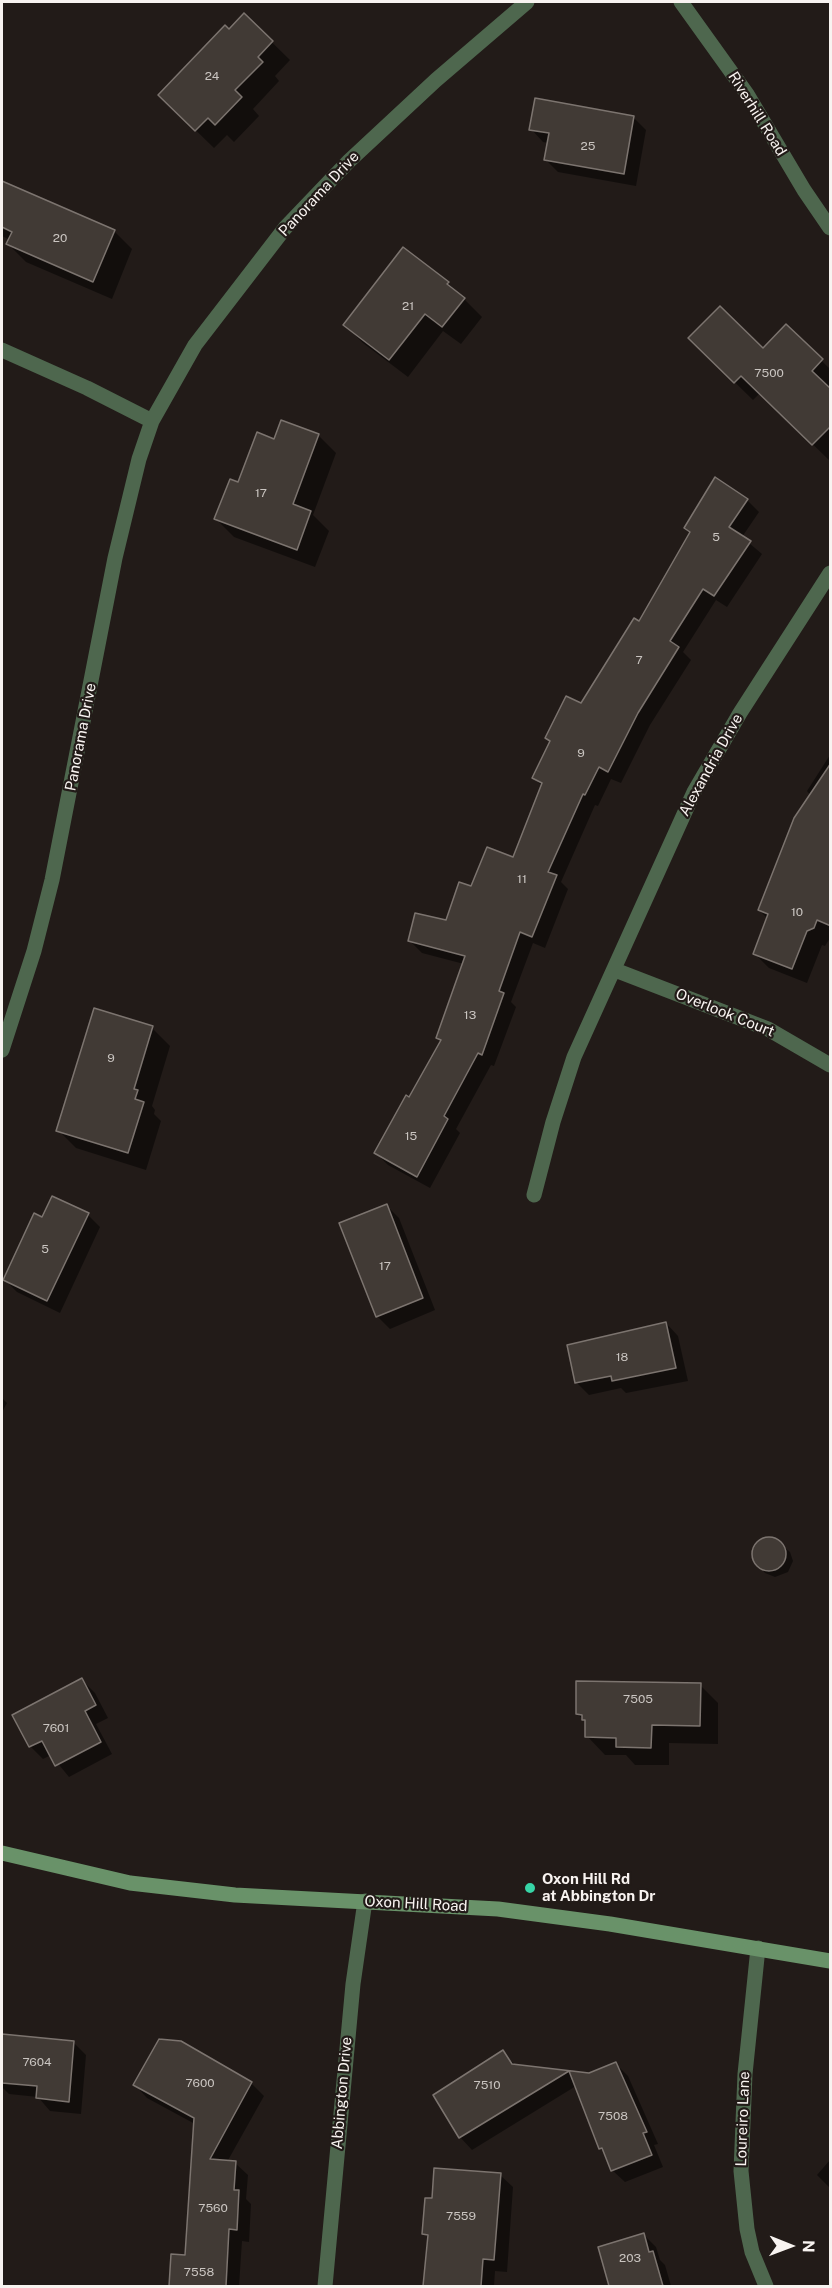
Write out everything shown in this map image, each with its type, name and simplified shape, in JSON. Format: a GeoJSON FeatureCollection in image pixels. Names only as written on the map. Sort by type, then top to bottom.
{"type":"FeatureCollection","features":[{"type":"Feature","properties":{"kind":"main road","name":"Oxon Hill Road"},"geometry":{"type":"LineString","coordinates":[[2,1853],[129,1883],[235,1895],[498,1909],[831,1961]]}},
{"type":"Feature","properties":{"kind":"street","name":"Panorama Drive"},"geometry":{"type":"LineString","coordinates":[[2,1050],[34,951],[52,880],[116,558],[138,459],[152,421],[195,345],[285,228],[349,161],[436,80],[527,2]]}},
{"type":"Feature","properties":{"kind":"street","name":"Riverhill Road"},"geometry":{"type":"LineString","coordinates":[[681,2],[747,94],[804,190],[831,228]]}},
{"type":"Feature","properties":{"kind":"street"},"geometry":{"type":"LineString","coordinates":[[2,350],[87,388],[152,421]]}},
{"type":"Feature","properties":{"kind":"street","name":"Alexandria Drive"},"geometry":{"type":"LineString","coordinates":[[534,1195],[562,1090],[582,1038],[615,970],[694,792],[740,713],[831,573]]}},
{"type":"Feature","properties":{"kind":"street","name":"Overlook Court"},"geometry":{"type":"LineString","coordinates":[[615,970],[768,1029],[831,1065]]}},
{"type":"Feature","properties":{"kind":"street","name":"Abbington Drive"},"geometry":{"type":"LineString","coordinates":[[325,2286],[353,1984],[365,1901]]}},
{"type":"Feature","properties":{"kind":"street","name":"Loureiro Lane"},"geometry":{"type":"LineString","coordinates":[[758,1948],[745,2074],[741,2171],[749,2240],[766,2286]]}},
{"type":"Feature","properties":{"kind":"building"},"geometry":{"type":"Polygon","coordinates":[[[244,13],[273,41],[258,57],[263,62],[235,90],[242,97],[215,125],[208,118],[195,131],[158,95],[225,25],[229,29],[244,13]]]}},
{"type":"Feature","properties":{"kind":"building"},"geometry":{"type":"Polygon","coordinates":[[[535,98],[634,116],[624,174],[544,160],[549,133],[529,130],[535,98]]]}},
{"type":"Feature","properties":{"kind":"building"},"geometry":{"type":"Polygon","coordinates":[[[2,181],[115,230],[93,282],[6,244],[12,232],[2,227],[2,181]]]}},
{"type":"Feature","properties":{"kind":"building"},"geometry":{"type":"Polygon","coordinates":[[[403,247],[449,282],[447,284],[465,298],[442,327],[425,314],[389,360],[343,325],[403,247]]]}},
{"type":"Feature","properties":{"kind":"building"},"geometry":{"type":"Polygon","coordinates":[[[720,306],[763,348],[786,324],[823,359],[812,371],[831,389],[831,426],[812,445],[741,376],[734,383],[688,338],[720,306]]]}},
{"type":"Feature","properties":{"kind":"building"},"geometry":{"type":"Polygon","coordinates":[[[281,420],[319,434],[293,504],[311,511],[297,550],[214,519],[230,479],[238,482],[257,432],[274,439],[281,420]]]}},
{"type":"Feature","properties":{"kind":"building"},"geometry":{"type":"Polygon","coordinates":[[[715,477],[748,499],[729,527],[751,541],[714,596],[703,589],[670,641],[679,647],[638,713],[608,772],[599,767],[585,795],[583,794],[548,872],[557,875],[532,937],[520,932],[499,991],[504,993],[482,1055],[478,1053],[444,1116],[448,1119],[417,1177],[374,1153],[406,1095],[409,1097],[441,1040],[436,1038],[465,956],[408,941],[415,913],[446,920],[459,882],[471,886],[487,847],[513,857],[542,783],[532,778],[550,741],[545,738],[566,696],[581,703],[634,618],[639,621],[690,532],[684,528],[715,477]]]}},
{"type":"Feature","properties":{"kind":"building"},"geometry":{"type":"Polygon","coordinates":[[[831,763],[831,926],[817,920],[814,928],[807,931],[792,969],[753,954],[768,914],[758,910],[794,818],[831,763]]]}},
{"type":"Feature","properties":{"kind":"building"},"geometry":{"type":"Polygon","coordinates":[[[94,1008],[153,1026],[134,1089],[138,1090],[135,1099],[144,1102],[128,1153],[56,1131],[94,1008]]]}},
{"type":"Feature","properties":{"kind":"building"},"geometry":{"type":"Polygon","coordinates":[[[52,1196],[89,1213],[47,1301],[3,1280],[34,1213],[42,1217],[52,1196]]]}},
{"type":"Feature","properties":{"kind":"building"},"geometry":{"type":"Polygon","coordinates":[[[387,1204],[423,1298],[376,1317],[339,1223],[387,1204]]]}},
{"type":"Feature","properties":{"kind":"building"},"geometry":{"type":"Polygon","coordinates":[[[666,1322],[676,1368],[612,1381],[611,1376],[575,1383],[567,1345],[666,1322]]]}},
{"type":"Feature","properties":{"kind":"building"},"geometry":{"type":"Polygon","coordinates":[[[769,1537],[781,1542],[786,1554],[781,1566],[769,1571],[757,1566],[752,1554],[757,1542],[769,1537]]]}},
{"type":"Feature","properties":{"kind":"building"},"geometry":{"type":"Polygon","coordinates":[[[82,1678],[96,1705],[85,1711],[101,1742],[55,1766],[42,1741],[29,1747],[12,1715],[82,1678]]]}},
{"type":"Feature","properties":{"kind":"building"},"geometry":{"type":"Polygon","coordinates":[[[576,1681],[701,1683],[700,1726],[652,1725],[651,1748],[616,1747],[616,1738],[585,1737],[585,1720],[582,1720],[582,1715],[576,1714],[576,1681]]]}},
{"type":"Feature","properties":{"kind":"building"},"geometry":{"type":"Polygon","coordinates":[[[2,2034],[74,2041],[69,2102],[36,2098],[37,2086],[2,2083],[2,2034]]]}},
{"type":"Feature","properties":{"kind":"building"},"geometry":{"type":"Polygon","coordinates":[[[159,2039],[181,2041],[252,2082],[210,2159],[236,2161],[234,2190],[239,2190],[237,2230],[229,2229],[226,2286],[169,2286],[171,2254],[185,2255],[194,2118],[133,2085],[159,2039]]]}},
{"type":"Feature","properties":{"kind":"building"},"geometry":{"type":"Polygon","coordinates":[[[503,2050],[512,2064],[589,2073],[616,2062],[647,2132],[643,2133],[652,2155],[611,2171],[602,2148],[599,2149],[569,2071],[459,2138],[433,2095],[503,2050]]]}},
{"type":"Feature","properties":{"kind":"building"},"geometry":{"type":"Polygon","coordinates":[[[434,2168],[501,2173],[494,2260],[483,2259],[481,2286],[423,2286],[428,2235],[422,2234],[425,2198],[432,2198],[434,2168]]]}},
{"type":"Feature","properties":{"kind":"building"},"geometry":{"type":"Polygon","coordinates":[[[644,2233],[649,2252],[653,2251],[663,2286],[609,2286],[598,2247],[644,2233]]]}},
{"type":"Feature","properties":{"kind":"place","name":"Oxon Hill Rd at Abbington Dr"},"geometry":{"type":"Point","coordinates":[530,1888]}}]}
